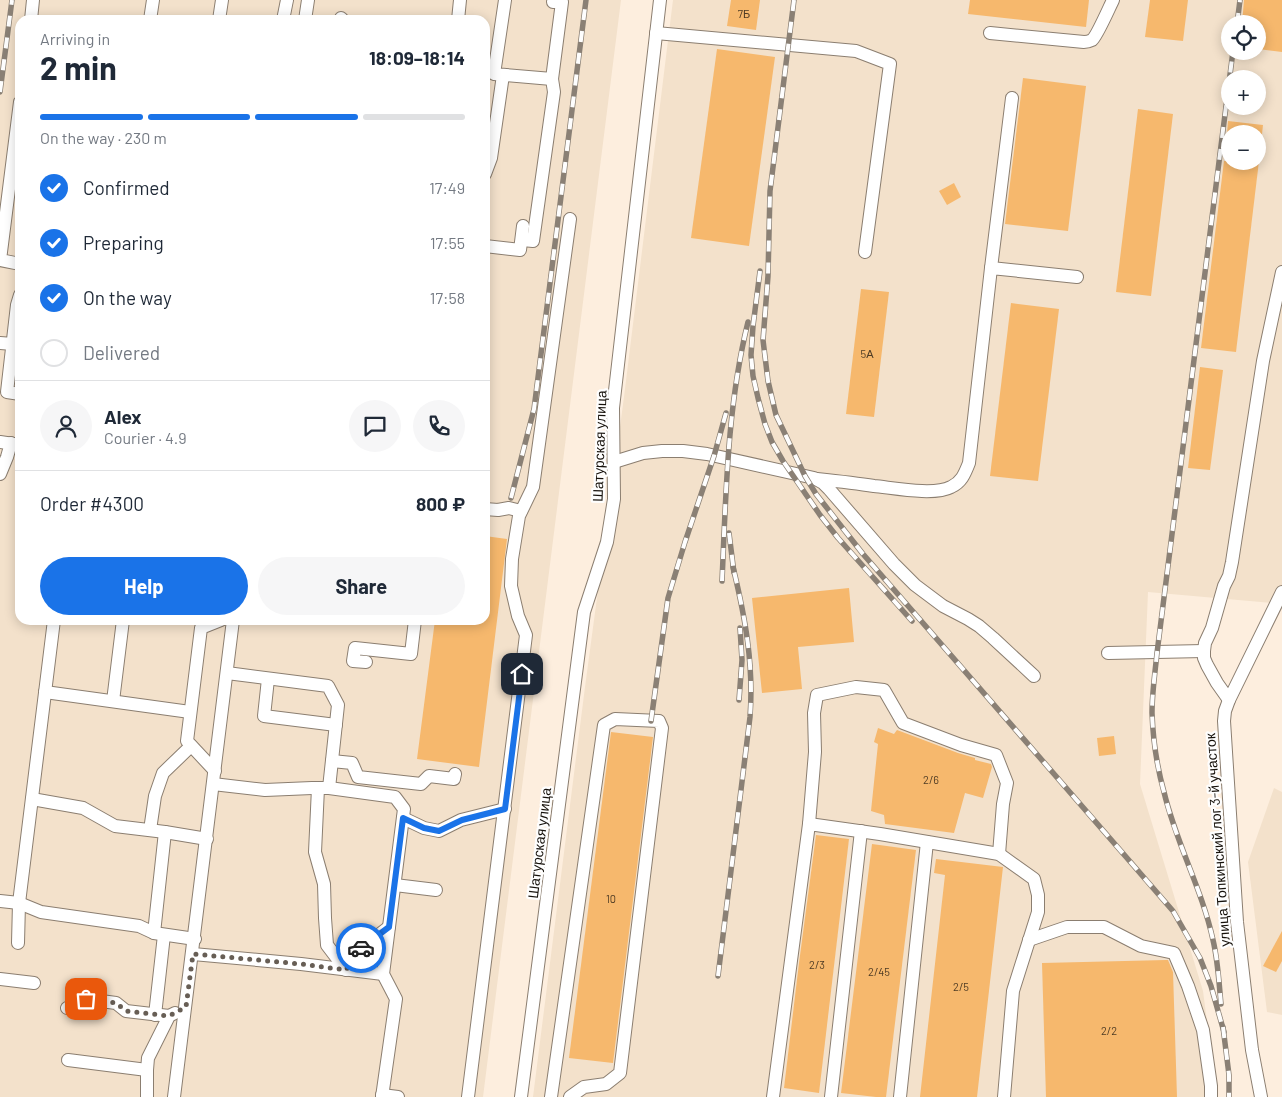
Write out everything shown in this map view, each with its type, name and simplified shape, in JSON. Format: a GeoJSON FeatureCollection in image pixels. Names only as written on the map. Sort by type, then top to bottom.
{"type":"FeatureCollection","features":[{"type":"Feature","properties":{"kind":"street"},"geometry":{"type":"LineString","coordinates":[[31,15],[33,0]]}},
{"type":"Feature","properties":{"kind":"street"},"geometry":{"type":"LineString","coordinates":[[151,15],[153,0]]}},
{"type":"Feature","properties":{"kind":"street"},"geometry":{"type":"LineString","coordinates":[[220,15],[222,0]]}},
{"type":"Feature","properties":{"kind":"street"},"geometry":{"type":"LineString","coordinates":[[285,15],[287,0]]}},
{"type":"Feature","properties":{"kind":"street"},"geometry":{"type":"LineString","coordinates":[[306,15],[308,0]]}},
{"type":"Feature","properties":{"kind":"street"},"geometry":{"type":"LineString","coordinates":[[458,15],[460,0]]}},
{"type":"Feature","properties":{"kind":"street"},"geometry":{"type":"LineString","coordinates":[[490,161],[494,74],[505,0]]}},
{"type":"Feature","properties":{"kind":"street","name":"Шатурская улица"},"geometry":{"type":"LineString","coordinates":[[522,1097],[584,612],[607,542],[614,499],[613,408],[660,0]]}},
{"type":"Feature","properties":{"kind":"street"},"geometry":{"type":"LineString","coordinates":[[990,33],[1090,41],[1097,32],[1113,0]]}},
{"type":"Feature","properties":{"kind":"street"},"geometry":{"type":"LineString","coordinates":[[522,240],[533,241],[554,92],[552,80],[562,2],[553,2]]}},
{"type":"Feature","properties":{"kind":"street"},"geometry":{"type":"LineString","coordinates":[[656,33],[856,51],[890,64],[865,252]]}},
{"type":"Feature","properties":{"kind":"street"},"geometry":{"type":"LineString","coordinates":[[494,74],[552,80]]}},
{"type":"Feature","properties":{"kind":"street"},"geometry":{"type":"LineString","coordinates":[[614,462],[643,453],[683,451],[707,454],[814,478],[904,489],[942,490],[960,481],[965,474],[968,463],[1012,98]]}},
{"type":"Feature","properties":{"kind":"street"},"geometry":{"type":"LineString","coordinates":[[15,142],[0,260],[15,263]]}},
{"type":"Feature","properties":{"kind":"street"},"geometry":{"type":"LineString","coordinates":[[468,1097],[526,635],[518,616],[511,586],[512,560],[521,511],[533,487],[570,218]]}},
{"type":"Feature","properties":{"kind":"street"},"geometry":{"type":"LineString","coordinates":[[490,247],[520,250],[524,226]]}},
{"type":"Feature","properties":{"kind":"street"},"geometry":{"type":"LineString","coordinates":[[991,268],[1077,277]]}},
{"type":"Feature","properties":{"kind":"street"},"geometry":{"type":"LineString","coordinates":[[1229,700],[1207,665],[1204,651],[1232,562],[1263,361],[1282,272]]}},
{"type":"Feature","properties":{"kind":"street"},"geometry":{"type":"LineString","coordinates":[[15,312],[6,344],[7,392],[15,393]]}},
{"type":"Feature","properties":{"kind":"street"},"geometry":{"type":"LineString","coordinates":[[0,474],[10,443]]}},
{"type":"Feature","properties":{"kind":"street"},"geometry":{"type":"LineString","coordinates":[[814,478],[829,488],[894,564],[915,585],[943,606],[979,626],[1034,676]]}},
{"type":"Feature","properties":{"kind":"street"},"geometry":{"type":"LineString","coordinates":[[490,509],[509,508],[521,511]]}},
{"type":"Feature","properties":{"kind":"street","name":"улица Топкинский лог 3-й участок"},"geometry":{"type":"LineString","coordinates":[[1261,1097],[1252,1050],[1237,913],[1224,732],[1225,711],[1229,700],[1282,592]]}},
{"type":"Feature","properties":{"kind":"street"},"geometry":{"type":"LineString","coordinates":[[18,943],[19,903],[53,625]]}},
{"type":"Feature","properties":{"kind":"street"},"geometry":{"type":"LineString","coordinates":[[113,701],[122,625]]}},
{"type":"Feature","properties":{"kind":"street"},"geometry":{"type":"LineString","coordinates":[[208,625],[201,628],[187,741],[215,771]]}},
{"type":"Feature","properties":{"kind":"street"},"geometry":{"type":"LineString","coordinates":[[174,1097],[232,625]]}},
{"type":"Feature","properties":{"kind":"street"},"geometry":{"type":"LineString","coordinates":[[366,662],[353,661],[355,648],[411,654],[414,625]]}},
{"type":"Feature","properties":{"kind":"street"},"geometry":{"type":"LineString","coordinates":[[1108,653],[1204,651]]}},
{"type":"Feature","properties":{"kind":"street"},"geometry":{"type":"LineString","coordinates":[[227,673],[328,686],[338,705],[332,760],[323,788],[314,852],[324,884],[327,945],[346,970]]}},
{"type":"Feature","properties":{"kind":"street"},"geometry":{"type":"LineString","coordinates":[[268,679],[264,716],[336,725]]}},
{"type":"Feature","properties":{"kind":"street"},"geometry":{"type":"LineString","coordinates":[[773,1097],[809,824],[815,752],[814,713],[817,695],[856,687],[884,690],[903,723],[961,745],[996,755],[1007,783],[1003,804],[999,854]]}},
{"type":"Feature","properties":{"kind":"street"},"geometry":{"type":"LineString","coordinates":[[45,692],[190,712]]}},
{"type":"Feature","properties":{"kind":"street"},"geometry":{"type":"LineString","coordinates":[[551,1097],[604,725],[616,719],[660,721],[662,728],[620,1073],[606,1084],[584,1087],[570,1097]]}},
{"type":"Feature","properties":{"kind":"street"},"geometry":{"type":"LineString","coordinates":[[150,830],[155,796],[163,773],[191,746]]}},
{"type":"Feature","properties":{"kind":"street"},"geometry":{"type":"LineString","coordinates":[[332,760],[358,764],[358,777],[421,784],[429,776],[454,779],[455,774]]}},
{"type":"Feature","properties":{"kind":"street"},"geometry":{"type":"LineString","coordinates":[[213,784],[264,790],[323,788],[395,797],[404,809],[383,974],[396,999],[382,1096],[398,1097]]}},
{"type":"Feature","properties":{"kind":"street"},"geometry":{"type":"LineString","coordinates":[[32,799],[83,808],[115,826],[207,839]]}},
{"type":"Feature","properties":{"kind":"street"},"geometry":{"type":"LineString","coordinates":[[403,818],[424,828],[439,831],[462,820],[505,809]]}},
{"type":"Feature","properties":{"kind":"street"},"geometry":{"type":"LineString","coordinates":[[809,824],[999,854],[1034,879],[1038,895],[1038,912],[1013,991],[1004,1097]]}},
{"type":"Feature","properties":{"kind":"street"},"geometry":{"type":"LineString","coordinates":[[831,1097],[861,831]]}},
{"type":"Feature","properties":{"kind":"street"},"geometry":{"type":"LineString","coordinates":[[155,1015],[165,832]]}},
{"type":"Feature","properties":{"kind":"street"},"geometry":{"type":"LineString","coordinates":[[900,1097],[927,842]]}},
{"type":"Feature","properties":{"kind":"street"},"geometry":{"type":"LineString","coordinates":[[395,886],[436,890]]}},
{"type":"Feature","properties":{"kind":"street"},"geometry":{"type":"LineString","coordinates":[[0,901],[19,903],[41,912],[139,926],[159,934],[194,939]]}},
{"type":"Feature","properties":{"kind":"street"},"geometry":{"type":"LineString","coordinates":[[346,970],[358,951],[389,927]]}},
{"type":"Feature","properties":{"kind":"street"},"geometry":{"type":"LineString","coordinates":[[1029,940],[1067,927],[1104,927],[1141,946],[1174,953],[1203,1030],[1211,1097]]}},
{"type":"Feature","properties":{"kind":"street"},"geometry":{"type":"LineString","coordinates":[[193,954],[383,974]]}},
{"type":"Feature","properties":{"kind":"street"},"geometry":{"type":"LineString","coordinates":[[0,979],[34,983]]}},
{"type":"Feature","properties":{"kind":"street"},"geometry":{"type":"LineString","coordinates":[[67,1008],[86,999],[116,1003],[126,1011],[169,1016],[186,1007]]}},
{"type":"Feature","properties":{"kind":"street"},"geometry":{"type":"LineString","coordinates":[[147,1097],[148,1058],[169,1016]]}},
{"type":"Feature","properties":{"kind":"street"},"geometry":{"type":"LineString","coordinates":[[68,1060],[147,1070]]}},
{"type":"Feature","properties":{"kind":"shaded area"},"geometry":{"type":"Polygon","coordinates":[[[0,0],[621,0],[483,1097],[0,1097],[0,0]]]}},
{"type":"Feature","properties":{"kind":"shaded area"},"geometry":{"type":"Polygon","coordinates":[[[673,0],[1282,0],[1282,604],[1148,592],[1140,784],[1203,991],[1217,1097],[533,1097],[624,397],[673,0]]]}},
{"type":"Feature","properties":{"kind":"shaded area"},"geometry":{"type":"Polygon","coordinates":[[[1274,788],[1282,792],[1282,1015],[1267,1012],[1248,862],[1274,788]]]}},
{"type":"Feature","properties":{"kind":"building"},"geometry":{"type":"Polygon","coordinates":[[[731,0],[760,0],[756,30],[727,26],[731,0]]]}},
{"type":"Feature","properties":{"kind":"building"},"geometry":{"type":"Polygon","coordinates":[[[970,0],[1089,0],[1086,27],[968,14],[970,0]]]}},
{"type":"Feature","properties":{"kind":"building"},"geometry":{"type":"Polygon","coordinates":[[[1150,0],[1188,0],[1183,41],[1145,37],[1150,0]]]}},
{"type":"Feature","properties":{"kind":"building"},"geometry":{"type":"Polygon","coordinates":[[[1244,0],[1282,0],[1282,52],[1266,50],[1266,15],[1243,15],[1244,0]]]}},
{"type":"Feature","properties":{"kind":"building"},"geometry":{"type":"Polygon","coordinates":[[[717,49],[775,57],[749,246],[691,238],[717,49]]]}},
{"type":"Feature","properties":{"kind":"building"},"geometry":{"type":"Polygon","coordinates":[[[1023,78],[1086,86],[1068,231],[1005,224],[1023,78]]]}},
{"type":"Feature","properties":{"kind":"building"},"geometry":{"type":"Polygon","coordinates":[[[1138,109],[1173,114],[1151,296],[1116,292],[1138,109]]]}},
{"type":"Feature","properties":{"kind":"building"},"geometry":{"type":"Polygon","coordinates":[[[1228,121],[1263,125],[1228,125],[1228,121]]]}},
{"type":"Feature","properties":{"kind":"building"},"geometry":{"type":"Polygon","coordinates":[[[1223,170],[1258,170],[1236,352],[1201,348],[1223,170]]]}},
{"type":"Feature","properties":{"kind":"building"},"geometry":{"type":"Polygon","coordinates":[[[954,183],[961,197],[947,205],[939,191],[954,183]]]}},
{"type":"Feature","properties":{"kind":"building"},"geometry":{"type":"Polygon","coordinates":[[[861,289],[889,292],[874,417],[846,414],[861,289]]]}},
{"type":"Feature","properties":{"kind":"building"},"geometry":{"type":"Polygon","coordinates":[[[1011,303],[1059,309],[1038,481],[990,476],[1011,303]]]}},
{"type":"Feature","properties":{"kind":"building"},"geometry":{"type":"Polygon","coordinates":[[[1200,367],[1223,370],[1210,470],[1188,468],[1200,367]]]}},
{"type":"Feature","properties":{"kind":"building"},"geometry":{"type":"Polygon","coordinates":[[[490,537],[507,539],[479,767],[417,759],[434,625],[490,625],[490,537]]]}},
{"type":"Feature","properties":{"kind":"building"},"geometry":{"type":"Polygon","coordinates":[[[849,588],[854,642],[798,647],[802,689],[762,693],[752,598],[849,588]]]}},
{"type":"Feature","properties":{"kind":"building"},"geometry":{"type":"Polygon","coordinates":[[[878,728],[894,734],[897,730],[975,758],[975,760],[991,764],[992,767],[983,798],[965,793],[954,833],[885,824],[884,815],[871,811],[878,744],[874,742],[878,728]]]}},
{"type":"Feature","properties":{"kind":"building"},"geometry":{"type":"Polygon","coordinates":[[[611,732],[653,737],[613,1063],[569,1058],[611,732]]]}},
{"type":"Feature","properties":{"kind":"building"},"geometry":{"type":"Polygon","coordinates":[[[1114,736],[1116,754],[1099,756],[1097,738],[1114,736]]]}},
{"type":"Feature","properties":{"kind":"building"},"geometry":{"type":"Polygon","coordinates":[[[816,835],[849,839],[819,1093],[784,1088],[816,835]]]}},
{"type":"Feature","properties":{"kind":"building"},"geometry":{"type":"Polygon","coordinates":[[[872,844],[916,850],[886,1097],[841,1093],[872,844]]]}},
{"type":"Feature","properties":{"kind":"building"},"geometry":{"type":"Polygon","coordinates":[[[936,859],[1003,867],[977,1097],[920,1097],[945,875],[934,873],[936,859]]]}},
{"type":"Feature","properties":{"kind":"building"},"geometry":{"type":"Polygon","coordinates":[[[1282,931],[1282,961],[1276,972],[1263,966],[1282,931]]]}},
{"type":"Feature","properties":{"kind":"building"},"geometry":{"type":"Polygon","coordinates":[[[1168,960],[1173,972],[1177,1097],[1046,1097],[1042,963],[1168,960]]]}},
{"type":"Feature","properties":{"kind":"railway"},"geometry":{"type":"LineString","coordinates":[[0,92],[12,0]]}},
{"type":"Feature","properties":{"kind":"railway"},"geometry":{"type":"LineString","coordinates":[[511,498],[534,409],[586,0]]}},
{"type":"Feature","properties":{"kind":"railway"},"geometry":{"type":"LineString","coordinates":[[794,0],[770,191],[768,276],[763,340],[768,381],[776,415],[805,476],[816,494],[863,554],[1173,911],[1200,958],[1211,986],[1224,1032]]}},
{"type":"Feature","properties":{"kind":"railway"},"geometry":{"type":"LineString","coordinates":[[1238,15],[1240,0]]}},
{"type":"Feature","properties":{"kind":"railway"},"geometry":{"type":"LineString","coordinates":[[1221,1004],[1217,964],[1208,921],[1169,811],[1159,773],[1152,713],[1157,653],[1232,60]]}},
{"type":"Feature","properties":{"kind":"railway"},"geometry":{"type":"LineString","coordinates":[[760,271],[751,355],[758,398],[772,442],[820,515],[912,621]]}},
{"type":"Feature","properties":{"kind":"railway"},"geometry":{"type":"LineString","coordinates":[[722,581],[726,483],[732,418],[741,354],[748,322]]}},
{"type":"Feature","properties":{"kind":"railway"},"geometry":{"type":"LineString","coordinates":[[651,721],[668,598],[726,413]]}},
{"type":"Feature","properties":{"kind":"railway"},"geometry":{"type":"LineString","coordinates":[[729,533],[734,573]]}},
{"type":"Feature","properties":{"kind":"railway"},"geometry":{"type":"LineString","coordinates":[[718,976],[751,697],[748,641],[733,567]]}},
{"type":"Feature","properties":{"kind":"railway"},"geometry":{"type":"LineString","coordinates":[[739,700],[742,660],[740,628]]}},
{"type":"Feature","properties":{"kind":"railway"},"geometry":{"type":"LineString","coordinates":[[1223,1027],[1229,1075],[1229,1097]]}},
{"type":"Feature","properties":{"kind":"way so far"},"geometry":{"type":"LineString","coordinates":[[86,999],[116,1003],[126,1011],[169,1016],[186,1007],[193,954],[346,970],[361,948]]}},
{"type":"Feature","properties":{"kind":"route"},"geometry":{"type":"LineString","coordinates":[[361,948],[389,927],[403,818],[424,828],[439,831],[462,820],[505,809],[522,674]]}}]}
